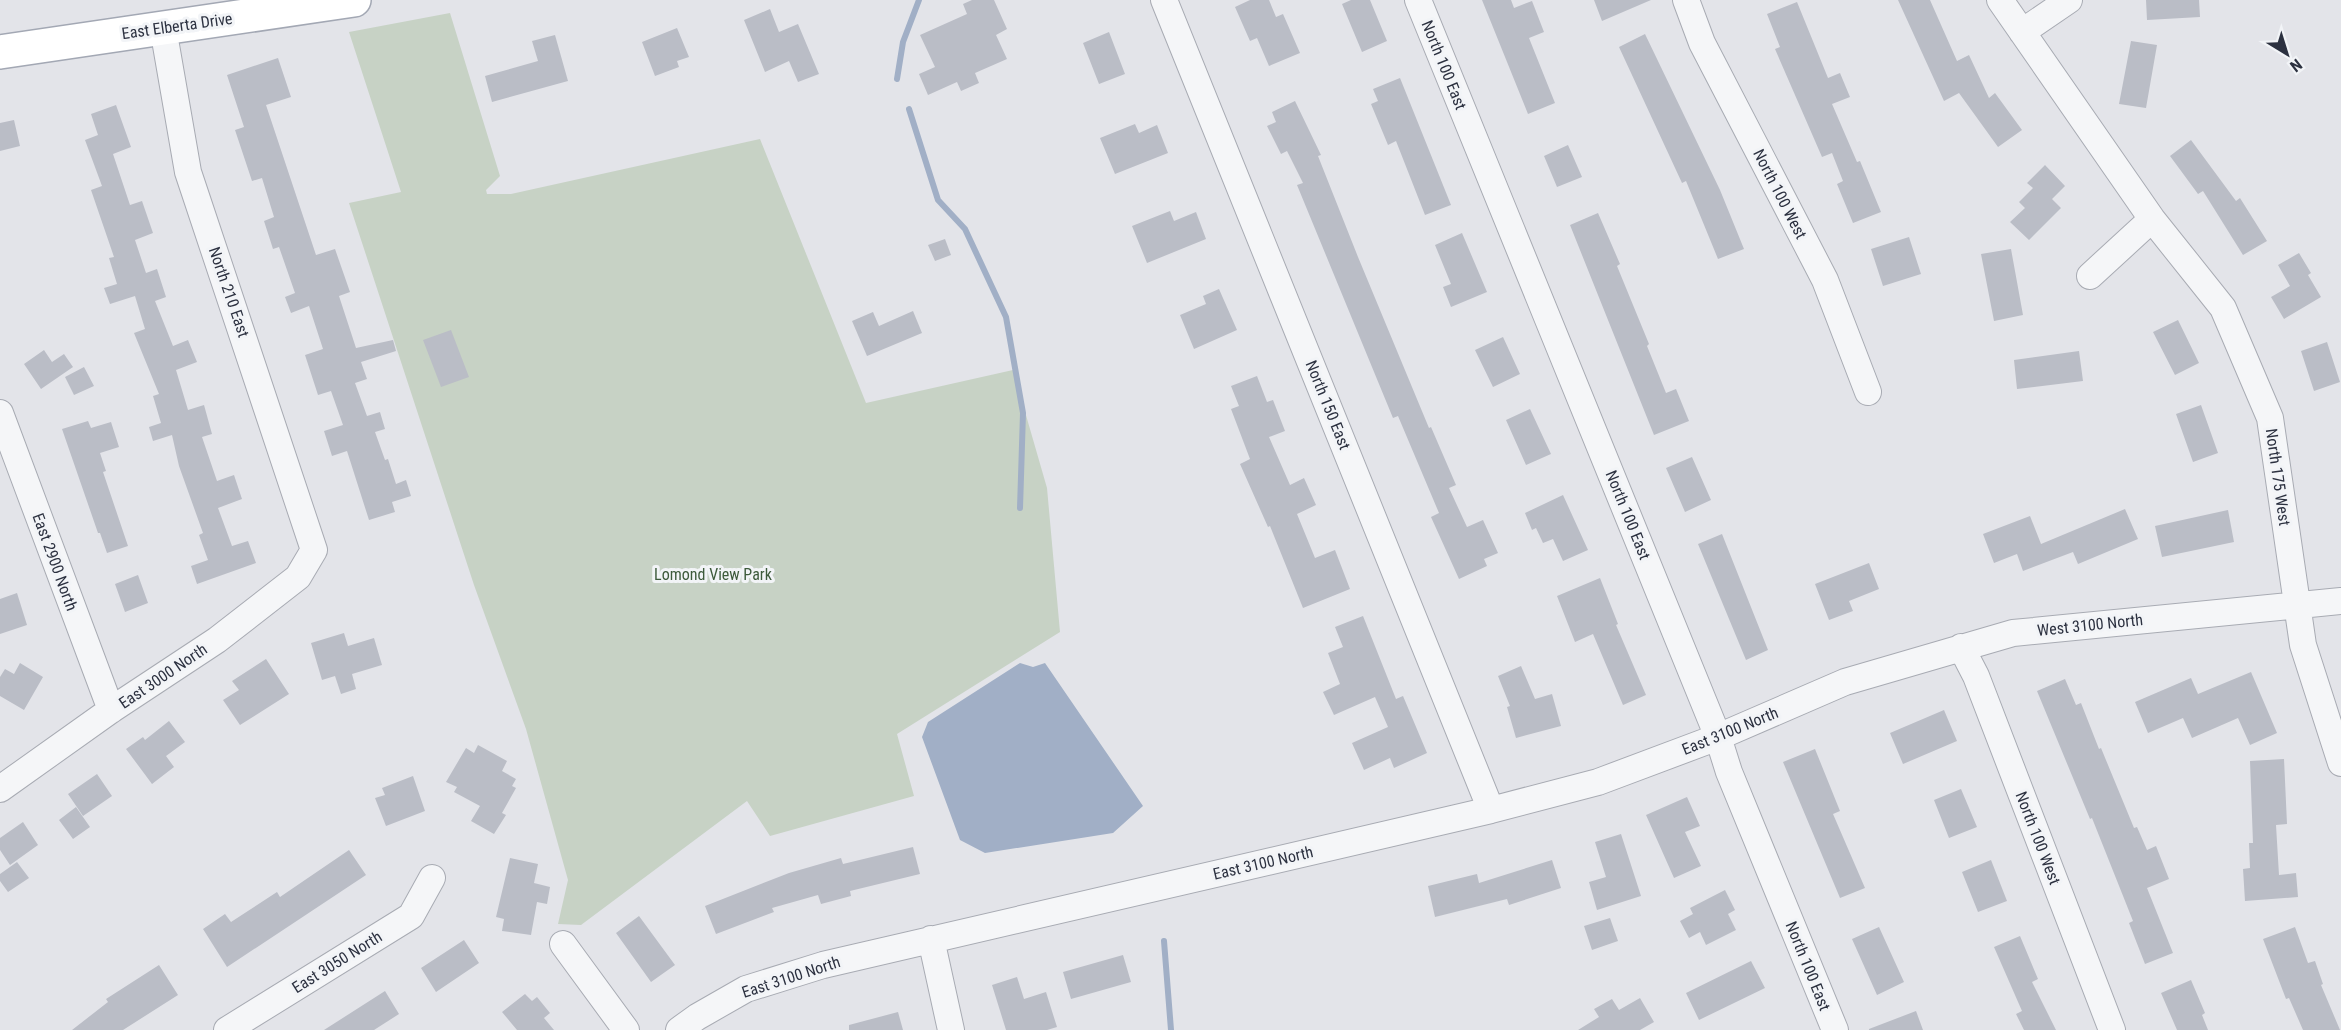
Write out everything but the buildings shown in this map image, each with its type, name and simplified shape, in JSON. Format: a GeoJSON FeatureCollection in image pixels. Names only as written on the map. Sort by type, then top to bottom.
{"type":"FeatureCollection","features":[{"type":"Feature","properties":{"kind":"main road","name":"East Elberta Drive"},"geometry":{"type":"LineString","coordinates":[[0,52],[354,0]]}},
{"type":"Feature","properties":{"kind":"street","name":"North 150 East"},"geometry":{"type":"LineString","coordinates":[[1164,0],[1491,810]]}},
{"type":"Feature","properties":{"kind":"street","name":"North 100 East"},"geometry":{"type":"LineString","coordinates":[[1418,0],[1719,737],[1727,766],[1829,1028]]}},
{"type":"Feature","properties":{"kind":"street","name":"North 100 West"},"geometry":{"type":"LineString","coordinates":[[1686,0],[1702,43],[1825,280],[1868,392]]}},
{"type":"Feature","properties":{"kind":"street","name":"North 175 West"},"geometry":{"type":"LineString","coordinates":[[2000,0],[2152,219],[2223,308],[2270,418],[2303,645],[2341,763]]}},
{"type":"Feature","properties":{"kind":"street"},"geometry":{"type":"LineString","coordinates":[[2022,32],[2069,0]]}},
{"type":"Feature","properties":{"kind":"street","name":"North 210 East"},"geometry":{"type":"LineString","coordinates":[[163,28],[188,172],[314,550]]}},
{"type":"Feature","properties":{"kind":"street"},"geometry":{"type":"LineString","coordinates":[[2090,276],[2152,219]]}},
{"type":"Feature","properties":{"kind":"street","name":"East 2900 North"},"geometry":{"type":"LineString","coordinates":[[0,413],[111,711]]}},
{"type":"Feature","properties":{"kind":"street","name":"East 3000 North"},"geometry":{"type":"LineString","coordinates":[[0,789],[217,640],[298,577],[314,550]]}},
{"type":"Feature","properties":{"kind":"street","name":"West 3100 North"},"geometry":{"type":"LineString","coordinates":[[1845,682],[2013,633],[2341,601]]}},
{"type":"Feature","properties":{"kind":"street","name":"North 100 West"},"geometry":{"type":"LineString","coordinates":[[1961,647],[1978,681],[2112,1030]]}},
{"type":"Feature","properties":{"kind":"street","name":"East 3100 North"},"geometry":{"type":"LineString","coordinates":[[679,1030],[726,1000],[768,981],[931,939],[1491,810],[1598,782],[1719,737],[1845,682]]}},
{"type":"Feature","properties":{"kind":"street","name":"East 3050 North"},"geometry":{"type":"LineString","coordinates":[[227,1030],[411,916],[432,878]]}},
{"type":"Feature","properties":{"kind":"street"},"geometry":{"type":"LineString","coordinates":[[931,939],[951,1030]]}},
{"type":"Feature","properties":{"kind":"street"},"geometry":{"type":"LineString","coordinates":[[563,944],[626,1030]]}},
{"type":"Feature","properties":{"kind":"green space","name":"Lomond View Park"},"geometry":{"type":"Polygon","coordinates":[[[450,13],[500,176],[486,190],[487,194],[511,194],[760,139],[866,403],[1013,370],[1047,488],[1060,632],[897,734],[914,796],[770,836],[747,801],[581,925],[558,924],[568,880],[526,729],[474,585],[349,203],[401,192],[349,32],[450,13]]]}},
{"type":"Feature","properties":{"kind":"water"},"geometry":{"type":"Polygon","coordinates":[[[1020,663],[1033,667],[1045,663],[1143,806],[1113,833],[985,853],[960,840],[922,737],[928,722],[1020,663]]]}},
{"type":"Feature","properties":{"kind":"waterway"},"geometry":{"type":"LineString","coordinates":[[897,79],[903,42],[919,0]]}},
{"type":"Feature","properties":{"kind":"waterway"},"geometry":{"type":"LineString","coordinates":[[909,109],[938,200],[965,229],[1006,317],[1023,413],[1020,508]]}},
{"type":"Feature","properties":{"kind":"waterway"},"geometry":{"type":"LineString","coordinates":[[1164,941],[1171,1030]]}}]}
